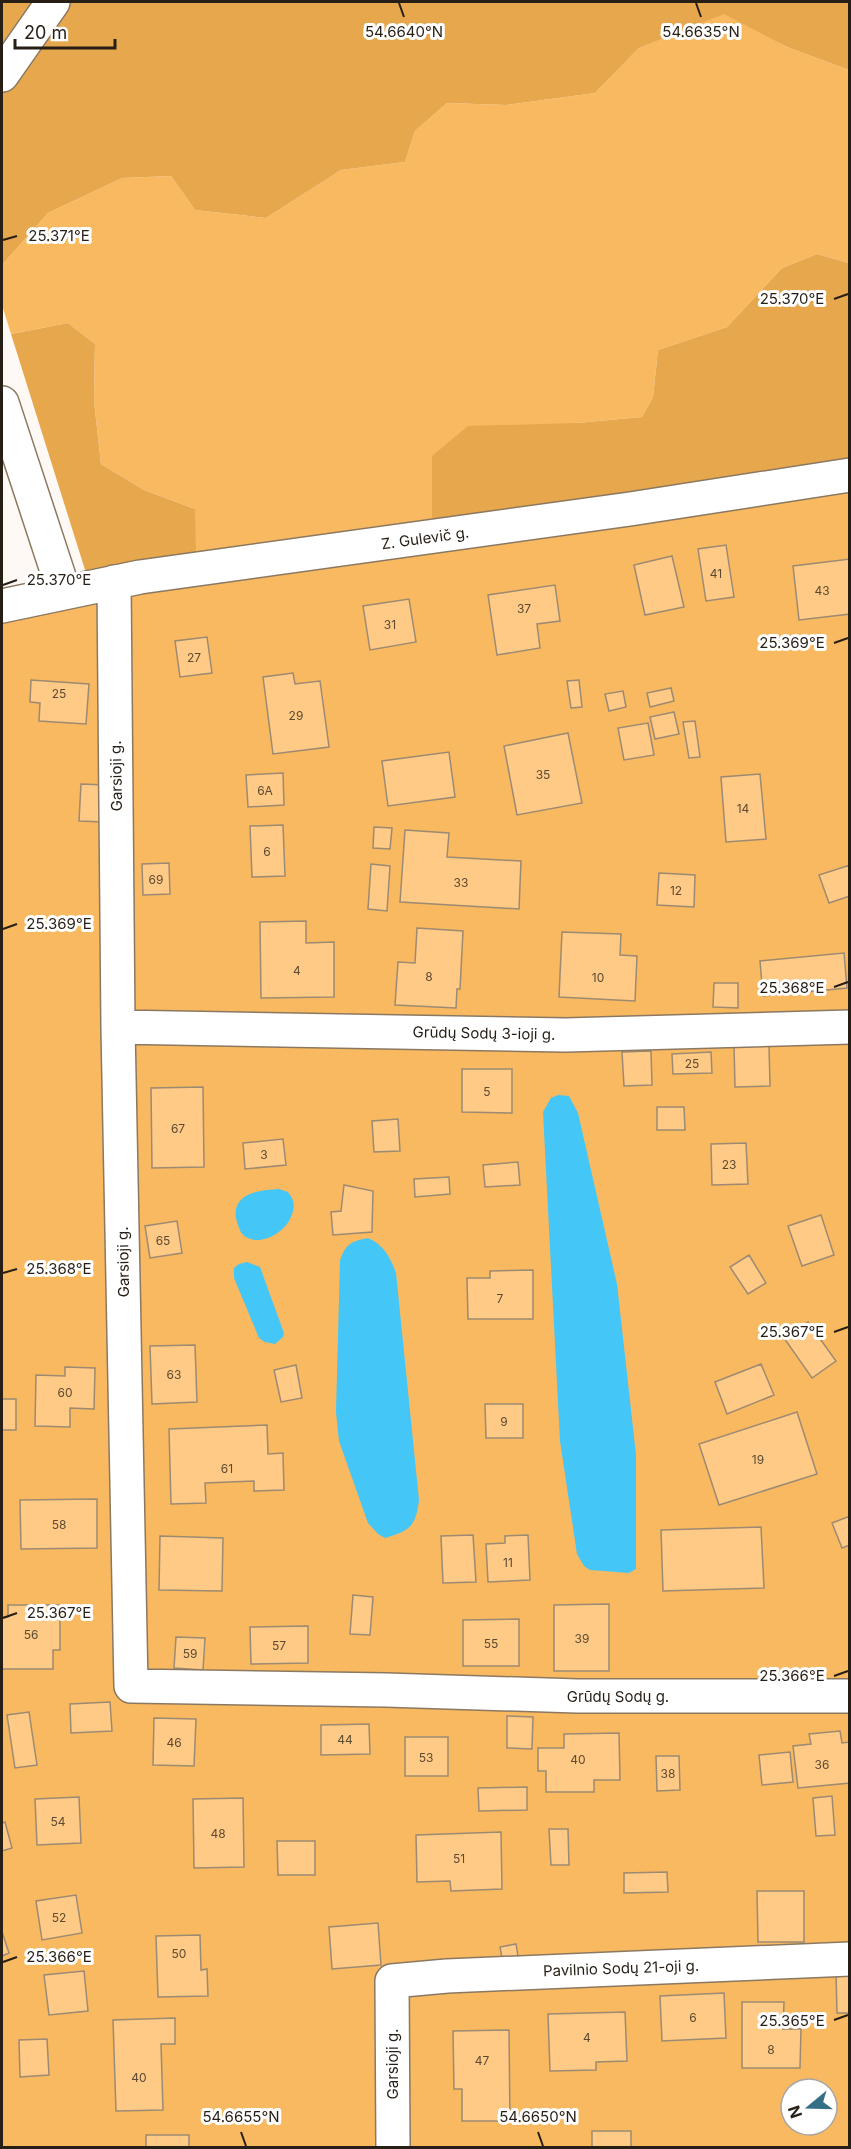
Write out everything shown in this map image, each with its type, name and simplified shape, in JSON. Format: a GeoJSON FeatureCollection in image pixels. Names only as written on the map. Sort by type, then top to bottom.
{"type":"FeatureCollection","features":[{"type":"Feature","properties":{"kind":"street"},"geometry":{"type":"LineString","coordinates":[[2,75],[52,2]]}},
{"type":"Feature","properties":{"kind":"street"},"geometry":{"type":"LineString","coordinates":[[2,403],[64,592]]}},
{"type":"Feature","properties":{"kind":"street","name":"Z. Gulevič g."},"geometry":{"type":"LineString","coordinates":[[2,606],[114,582],[849,475]]}},
{"type":"Feature","properties":{"kind":"street","name":"Garsioji g."},"geometry":{"type":"LineString","coordinates":[[114,582],[118,1028],[131,1686],[386,1690]]}},
{"type":"Feature","properties":{"kind":"street","name":"Grūdų Sodų 3-ioji g."},"geometry":{"type":"LineString","coordinates":[[118,1028],[566,1035],[849,1027]]}},
{"type":"Feature","properties":{"kind":"street","name":"Grūdų Sodų g."},"geometry":{"type":"LineString","coordinates":[[386,1690],[577,1696],[849,1696]]}},
{"type":"Feature","properties":{"kind":"street","name":"Pavilnio Sodų 21-oji g."},"geometry":{"type":"LineString","coordinates":[[392,1981],[459,1975],[849,1959]]}},
{"type":"Feature","properties":{"kind":"street","name":"Garsioji g."},"geometry":{"type":"LineString","coordinates":[[392,1981],[393,2148]]}},
{"type":"Feature","properties":{"kind":"shaded area"},"geometry":{"type":"Polygon","coordinates":[[[2,2],[849,2],[849,70],[787,47],[724,14],[639,48],[595,93],[506,105],[447,103],[415,131],[405,162],[341,170],[266,218],[195,210],[171,176],[122,178],[48,213],[2,265],[2,2]]]}},
{"type":"Feature","properties":{"kind":"shaded area"},"geometry":{"type":"Polygon","coordinates":[[[724,13],[787,47],[849,70],[849,263],[817,254],[782,268],[727,327],[658,350],[653,397],[642,417],[577,423],[849,464],[849,2147],[2,2148],[2,588],[86,573],[195,509],[144,490],[101,464],[94,401],[95,344],[68,323],[11,334],[2,305],[2,265],[48,213],[122,178],[171,176],[195,210],[266,218],[341,170],[405,162],[415,131],[447,103],[506,105],[595,93],[639,48],[724,13]]]}},
{"type":"Feature","properties":{"kind":"shaded area"},"geometry":{"type":"Polygon","coordinates":[[[817,254],[849,263],[849,464],[432,523],[432,456],[468,426],[577,423],[642,417],[653,397],[658,350],[727,327],[782,268],[817,254]]]}},
{"type":"Feature","properties":{"kind":"shaded area"},"geometry":{"type":"Polygon","coordinates":[[[68,323],[95,344],[94,401],[101,464],[144,490],[195,509],[196,556],[86,573],[11,334],[68,323]]]}},
{"type":"Feature","properties":{"kind":"water"},"geometry":{"type":"Polygon","coordinates":[[[558,1095],[569,1096],[578,1113],[617,1284],[636,1455],[636,1569],[629,1573],[590,1570],[584,1566],[577,1554],[560,1441],[543,1112],[551,1098],[558,1095]]]}},
{"type":"Feature","properties":{"kind":"water"},"geometry":{"type":"Polygon","coordinates":[[[279,1189],[288,1192],[294,1206],[286,1226],[276,1234],[264,1239],[258,1240],[244,1236],[237,1222],[237,1205],[247,1195],[254,1192],[279,1189]]]}},
{"type":"Feature","properties":{"kind":"water"},"geometry":{"type":"Polygon","coordinates":[[[368,1238],[386,1252],[396,1273],[419,1500],[414,1522],[406,1530],[385,1538],[368,1523],[339,1441],[336,1412],[340,1261],[350,1244],[368,1238]]]}},
{"type":"Feature","properties":{"kind":"water"},"geometry":{"type":"Polygon","coordinates":[[[247,1262],[260,1267],[284,1333],[275,1344],[259,1338],[234,1278],[234,1268],[247,1262]]]}},
{"type":"Feature","properties":{"kind":"building"},"geometry":{"type":"Polygon","coordinates":[[[726,545],[734,597],[706,601],[698,549],[726,545]]]}},
{"type":"Feature","properties":{"kind":"building"},"geometry":{"type":"Polygon","coordinates":[[[672,556],[684,607],[645,615],[634,565],[672,556]]]}},
{"type":"Feature","properties":{"kind":"building"},"geometry":{"type":"Polygon","coordinates":[[[850,559],[850,614],[799,620],[793,566],[850,559]]]}},
{"type":"Feature","properties":{"kind":"building"},"geometry":{"type":"Polygon","coordinates":[[[555,585],[560,621],[537,624],[540,648],[497,655],[488,595],[555,585]]]}},
{"type":"Feature","properties":{"kind":"building"},"geometry":{"type":"Polygon","coordinates":[[[409,599],[416,642],[370,650],[363,606],[409,599]]]}},
{"type":"Feature","properties":{"kind":"building"},"geometry":{"type":"Polygon","coordinates":[[[207,637],[212,673],[180,677],[175,641],[207,637]]]}},
{"type":"Feature","properties":{"kind":"building"},"geometry":{"type":"Polygon","coordinates":[[[293,673],[295,684],[320,681],[329,747],[273,754],[263,677],[293,673]]]}},
{"type":"Feature","properties":{"kind":"building"},"geometry":{"type":"Polygon","coordinates":[[[31,680],[89,684],[86,724],[39,721],[40,703],[30,702],[31,680]]]}},
{"type":"Feature","properties":{"kind":"building"},"geometry":{"type":"Polygon","coordinates":[[[579,680],[582,707],[571,708],[567,681],[579,680]]]}},
{"type":"Feature","properties":{"kind":"building"},"geometry":{"type":"Polygon","coordinates":[[[671,688],[674,701],[650,707],[647,693],[671,688]]]}},
{"type":"Feature","properties":{"kind":"building"},"geometry":{"type":"Polygon","coordinates":[[[623,691],[626,707],[609,711],[605,694],[623,691]]]}},
{"type":"Feature","properties":{"kind":"building"},"geometry":{"type":"Polygon","coordinates":[[[674,712],[679,734],[655,739],[650,717],[674,712]]]}},
{"type":"Feature","properties":{"kind":"building"},"geometry":{"type":"Polygon","coordinates":[[[695,721],[700,757],[689,758],[683,722],[695,721]]]}},
{"type":"Feature","properties":{"kind":"building"},"geometry":{"type":"Polygon","coordinates":[[[648,723],[654,755],[624,760],[618,728],[648,723]]]}},
{"type":"Feature","properties":{"kind":"building"},"geometry":{"type":"Polygon","coordinates":[[[568,733],[582,803],[517,815],[504,746],[568,733]]]}},
{"type":"Feature","properties":{"kind":"building"},"geometry":{"type":"Polygon","coordinates":[[[449,752],[455,797],[388,806],[382,761],[449,752]]]}},
{"type":"Feature","properties":{"kind":"building"},"geometry":{"type":"Polygon","coordinates":[[[283,773],[284,805],[248,807],[246,775],[283,773]]]}},
{"type":"Feature","properties":{"kind":"building"},"geometry":{"type":"Polygon","coordinates":[[[760,774],[766,839],[726,842],[721,777],[760,774]]]}},
{"type":"Feature","properties":{"kind":"building"},"geometry":{"type":"Polygon","coordinates":[[[81,784],[106,785],[104,822],[79,821],[81,784]]]}},
{"type":"Feature","properties":{"kind":"building"},"geometry":{"type":"Polygon","coordinates":[[[283,825],[285,876],[252,877],[250,826],[283,825]]]}},
{"type":"Feature","properties":{"kind":"building"},"geometry":{"type":"Polygon","coordinates":[[[374,827],[392,828],[390,849],[373,848],[374,827]]]}},
{"type":"Feature","properties":{"kind":"building"},"geometry":{"type":"Polygon","coordinates":[[[405,830],[449,833],[447,857],[521,861],[519,909],[400,902],[405,830]]]}},
{"type":"Feature","properties":{"kind":"building"},"geometry":{"type":"Polygon","coordinates":[[[169,863],[170,894],[143,895],[142,864],[169,863]]]}},
{"type":"Feature","properties":{"kind":"building"},"geometry":{"type":"Polygon","coordinates":[[[371,864],[390,866],[387,911],[368,909],[371,864]]]}},
{"type":"Feature","properties":{"kind":"building"},"geometry":{"type":"Polygon","coordinates":[[[850,865],[850,896],[829,903],[819,875],[850,865]]]}},
{"type":"Feature","properties":{"kind":"building"},"geometry":{"type":"Polygon","coordinates":[[[659,873],[695,875],[694,907],[657,905],[659,873]]]}},
{"type":"Feature","properties":{"kind":"building"},"geometry":{"type":"Polygon","coordinates":[[[306,921],[306,943],[334,942],[334,997],[261,998],[260,922],[306,921]]]}},
{"type":"Feature","properties":{"kind":"building"},"geometry":{"type":"Polygon","coordinates":[[[417,928],[463,931],[460,989],[457,989],[456,1008],[395,1005],[398,962],[415,963],[417,928]]]}},
{"type":"Feature","properties":{"kind":"building"},"geometry":{"type":"Polygon","coordinates":[[[562,932],[621,934],[620,955],[637,956],[635,1001],[559,997],[562,932]]]}},
{"type":"Feature","properties":{"kind":"building"},"geometry":{"type":"Polygon","coordinates":[[[844,953],[847,988],[763,996],[760,961],[844,953]]]}},
{"type":"Feature","properties":{"kind":"building"},"geometry":{"type":"Polygon","coordinates":[[[714,983],[738,983],[738,1008],[713,1007],[714,983]]]}},
{"type":"Feature","properties":{"kind":"building"},"geometry":{"type":"Polygon","coordinates":[[[769,1045],[770,1086],[735,1087],[734,1046],[769,1045]]]}},
{"type":"Feature","properties":{"kind":"building"},"geometry":{"type":"Polygon","coordinates":[[[651,1051],[652,1085],[624,1086],[622,1052],[651,1051]]]}},
{"type":"Feature","properties":{"kind":"building"},"geometry":{"type":"Polygon","coordinates":[[[711,1052],[712,1073],[673,1074],[672,1054],[711,1052]]]}},
{"type":"Feature","properties":{"kind":"building"},"geometry":{"type":"Polygon","coordinates":[[[462,1069],[512,1069],[512,1113],[462,1112],[462,1069]]]}},
{"type":"Feature","properties":{"kind":"building"},"geometry":{"type":"Polygon","coordinates":[[[203,1087],[204,1167],[152,1168],[151,1088],[203,1087]]]}},
{"type":"Feature","properties":{"kind":"building"},"geometry":{"type":"Polygon","coordinates":[[[657,1107],[684,1107],[685,1130],[657,1130],[657,1107]]]}},
{"type":"Feature","properties":{"kind":"building"},"geometry":{"type":"Polygon","coordinates":[[[398,1119],[400,1151],[374,1152],[372,1121],[398,1119]]]}},
{"type":"Feature","properties":{"kind":"building"},"geometry":{"type":"Polygon","coordinates":[[[283,1139],[286,1165],[245,1169],[243,1143],[283,1139]]]}},
{"type":"Feature","properties":{"kind":"building"},"geometry":{"type":"Polygon","coordinates":[[[746,1143],[748,1184],[712,1185],[711,1144],[746,1143]]]}},
{"type":"Feature","properties":{"kind":"building"},"geometry":{"type":"Polygon","coordinates":[[[518,1162],[520,1185],[485,1187],[483,1165],[518,1162]]]}},
{"type":"Feature","properties":{"kind":"building"},"geometry":{"type":"Polygon","coordinates":[[[449,1177],[450,1194],[415,1197],[414,1179],[449,1177]]]}},
{"type":"Feature","properties":{"kind":"building"},"geometry":{"type":"Polygon","coordinates":[[[344,1185],[373,1191],[372,1232],[333,1235],[331,1212],[341,1211],[344,1185]]]}},
{"type":"Feature","properties":{"kind":"building"},"geometry":{"type":"Polygon","coordinates":[[[821,1215],[834,1255],[802,1266],[788,1226],[821,1215]]]}},
{"type":"Feature","properties":{"kind":"building"},"geometry":{"type":"Polygon","coordinates":[[[177,1221],[182,1253],[150,1258],[145,1226],[177,1221]]]}},
{"type":"Feature","properties":{"kind":"building"},"geometry":{"type":"Polygon","coordinates":[[[749,1255],[766,1283],[748,1294],[730,1267],[749,1255]]]}},
{"type":"Feature","properties":{"kind":"building"},"geometry":{"type":"Polygon","coordinates":[[[533,1270],[533,1319],[468,1319],[467,1278],[490,1278],[490,1271],[533,1270]]]}},
{"type":"Feature","properties":{"kind":"building"},"geometry":{"type":"Polygon","coordinates":[[[808,1322],[836,1361],[812,1378],[784,1338],[808,1322]]]}},
{"type":"Feature","properties":{"kind":"building"},"geometry":{"type":"Polygon","coordinates":[[[195,1345],[197,1402],[152,1404],[150,1346],[195,1345]]]}},
{"type":"Feature","properties":{"kind":"building"},"geometry":{"type":"Polygon","coordinates":[[[761,1364],[774,1395],[727,1414],[715,1382],[761,1364]]]}},
{"type":"Feature","properties":{"kind":"building"},"geometry":{"type":"Polygon","coordinates":[[[296,1365],[302,1398],[281,1402],[274,1370],[296,1365]]]}},
{"type":"Feature","properties":{"kind":"building"},"geometry":{"type":"Polygon","coordinates":[[[65,1367],[95,1368],[94,1409],[70,1408],[70,1427],[35,1426],[36,1375],[65,1376],[65,1367]]]}},
{"type":"Feature","properties":{"kind":"building"},"geometry":{"type":"Polygon","coordinates":[[[2,1399],[16,1399],[16,1430],[2,1430],[2,1399]]]}},
{"type":"Feature","properties":{"kind":"building"},"geometry":{"type":"Polygon","coordinates":[[[485,1404],[523,1404],[523,1438],[486,1438],[485,1404]]]}},
{"type":"Feature","properties":{"kind":"building"},"geometry":{"type":"Polygon","coordinates":[[[797,1412],[817,1474],[719,1505],[699,1444],[797,1412]]]}},
{"type":"Feature","properties":{"kind":"building"},"geometry":{"type":"Polygon","coordinates":[[[267,1425],[268,1454],[283,1453],[284,1490],[254,1491],[254,1481],[205,1483],[206,1503],[171,1504],[169,1429],[267,1425]]]}},
{"type":"Feature","properties":{"kind":"building"},"geometry":{"type":"Polygon","coordinates":[[[97,1499],[97,1548],[21,1549],[20,1500],[97,1499]]]}},
{"type":"Feature","properties":{"kind":"building"},"geometry":{"type":"Polygon","coordinates":[[[850,1516],[850,1545],[842,1548],[832,1523],[850,1516]]]}},
{"type":"Feature","properties":{"kind":"building"},"geometry":{"type":"Polygon","coordinates":[[[761,1527],[764,1588],[663,1591],[661,1530],[761,1527]]]}},
{"type":"Feature","properties":{"kind":"building"},"geometry":{"type":"Polygon","coordinates":[[[473,1535],[476,1582],[443,1583],[441,1536],[473,1535]]]}},
{"type":"Feature","properties":{"kind":"building"},"geometry":{"type":"Polygon","coordinates":[[[528,1535],[530,1580],[488,1582],[486,1544],[505,1543],[505,1536],[528,1535]]]}},
{"type":"Feature","properties":{"kind":"building"},"geometry":{"type":"Polygon","coordinates":[[[160,1536],[223,1538],[222,1591],[159,1590],[160,1536]]]}},
{"type":"Feature","properties":{"kind":"building"},"geometry":{"type":"Polygon","coordinates":[[[353,1595],[373,1597],[370,1635],[350,1634],[353,1595]]]}},
{"type":"Feature","properties":{"kind":"building"},"geometry":{"type":"Polygon","coordinates":[[[609,1604],[609,1671],[554,1671],[554,1605],[609,1604]]]}},
{"type":"Feature","properties":{"kind":"building"},"geometry":{"type":"Polygon","coordinates":[[[8,1605],[60,1605],[60,1650],[53,1650],[53,1669],[2,1669],[2,1617],[8,1617],[8,1605]]]}},
{"type":"Feature","properties":{"kind":"building"},"geometry":{"type":"Polygon","coordinates":[[[519,1619],[519,1666],[463,1666],[463,1620],[519,1619]]]}},
{"type":"Feature","properties":{"kind":"building"},"geometry":{"type":"Polygon","coordinates":[[[308,1626],[308,1663],[251,1664],[250,1627],[308,1626]]]}},
{"type":"Feature","properties":{"kind":"building"},"geometry":{"type":"Polygon","coordinates":[[[176,1637],[205,1638],[203,1670],[174,1668],[176,1637]]]}},
{"type":"Feature","properties":{"kind":"building"},"geometry":{"type":"Polygon","coordinates":[[[110,1702],[112,1731],[71,1733],[70,1704],[110,1702]]]}},
{"type":"Feature","properties":{"kind":"building"},"geometry":{"type":"Polygon","coordinates":[[[29,1712],[37,1765],[15,1768],[7,1715],[29,1712]]]}},
{"type":"Feature","properties":{"kind":"building"},"geometry":{"type":"Polygon","coordinates":[[[507,1716],[533,1717],[532,1749],[507,1748],[507,1716]]]}},
{"type":"Feature","properties":{"kind":"building"},"geometry":{"type":"Polygon","coordinates":[[[154,1718],[196,1719],[194,1766],[153,1765],[154,1718]]]}},
{"type":"Feature","properties":{"kind":"building"},"geometry":{"type":"Polygon","coordinates":[[[369,1724],[370,1754],[321,1755],[321,1725],[369,1724]]]}},
{"type":"Feature","properties":{"kind":"building"},"geometry":{"type":"Polygon","coordinates":[[[840,1731],[842,1743],[850,1742],[850,1783],[798,1788],[793,1746],[811,1744],[809,1734],[840,1731]]]}},
{"type":"Feature","properties":{"kind":"building"},"geometry":{"type":"Polygon","coordinates":[[[619,1733],[620,1780],[594,1780],[594,1792],[546,1792],[546,1771],[538,1771],[538,1748],[564,1748],[564,1734],[619,1733]]]}},
{"type":"Feature","properties":{"kind":"building"},"geometry":{"type":"Polygon","coordinates":[[[405,1737],[448,1737],[448,1776],[405,1776],[405,1737]]]}},
{"type":"Feature","properties":{"kind":"building"},"geometry":{"type":"Polygon","coordinates":[[[790,1752],[793,1782],[762,1785],[759,1755],[790,1752]]]}},
{"type":"Feature","properties":{"kind":"building"},"geometry":{"type":"Polygon","coordinates":[[[656,1756],[679,1756],[680,1790],[657,1791],[656,1756]]]}},
{"type":"Feature","properties":{"kind":"building"},"geometry":{"type":"Polygon","coordinates":[[[527,1787],[527,1810],[479,1811],[478,1788],[527,1787]]]}},
{"type":"Feature","properties":{"kind":"building"},"geometry":{"type":"Polygon","coordinates":[[[832,1796],[835,1835],[816,1836],[813,1798],[832,1796]]]}},
{"type":"Feature","properties":{"kind":"building"},"geometry":{"type":"Polygon","coordinates":[[[79,1797],[81,1843],[37,1845],[35,1799],[79,1797]]]}},
{"type":"Feature","properties":{"kind":"building"},"geometry":{"type":"Polygon","coordinates":[[[243,1798],[244,1867],[194,1868],[193,1799],[243,1798]]]}},
{"type":"Feature","properties":{"kind":"building"},"geometry":{"type":"Polygon","coordinates":[[[5,1822],[12,1848],[2,1851],[2,1823],[5,1822]]]}},
{"type":"Feature","properties":{"kind":"building"},"geometry":{"type":"Polygon","coordinates":[[[549,1829],[568,1829],[569,1865],[551,1865],[549,1829]]]}},
{"type":"Feature","properties":{"kind":"building"},"geometry":{"type":"Polygon","coordinates":[[[501,1832],[502,1889],[451,1891],[450,1881],[417,1882],[416,1835],[501,1832]]]}},
{"type":"Feature","properties":{"kind":"building"},"geometry":{"type":"Polygon","coordinates":[[[277,1841],[315,1841],[315,1875],[278,1875],[277,1841]]]}},
{"type":"Feature","properties":{"kind":"building"},"geometry":{"type":"Polygon","coordinates":[[[667,1872],[668,1892],[624,1893],[624,1873],[667,1872]]]}},
{"type":"Feature","properties":{"kind":"building"},"geometry":{"type":"Polygon","coordinates":[[[757,1891],[804,1891],[804,1942],[758,1942],[757,1891]]]}},
{"type":"Feature","properties":{"kind":"building"},"geometry":{"type":"Polygon","coordinates":[[[76,1895],[82,1933],[42,1940],[36,1901],[76,1895]]]}},
{"type":"Feature","properties":{"kind":"building"},"geometry":{"type":"Polygon","coordinates":[[[378,1923],[381,1965],[332,1969],[329,1927],[378,1923]]]}},
{"type":"Feature","properties":{"kind":"building"},"geometry":{"type":"Polygon","coordinates":[[[2,1932],[9,1953],[2,1956],[2,1932]]]}},
{"type":"Feature","properties":{"kind":"building"},"geometry":{"type":"Polygon","coordinates":[[[200,1935],[201,1970],[207,1969],[208,1996],[158,1997],[156,1936],[200,1935]]]}},
{"type":"Feature","properties":{"kind":"building"},"geometry":{"type":"Polygon","coordinates":[[[516,1944],[518,1956],[502,1958],[500,1947],[516,1944]]]}},
{"type":"Feature","properties":{"kind":"building"},"geometry":{"type":"Polygon","coordinates":[[[84,1971],[88,2011],[49,2015],[44,1975],[84,1971]]]}},
{"type":"Feature","properties":{"kind":"building"},"geometry":{"type":"Polygon","coordinates":[[[836,1973],[850,1973],[850,2013],[837,2013],[836,1973]]]}},
{"type":"Feature","properties":{"kind":"building"},"geometry":{"type":"Polygon","coordinates":[[[724,1993],[726,2038],[662,2041],[660,1996],[724,1993]]]}},
{"type":"Feature","properties":{"kind":"building"},"geometry":{"type":"Polygon","coordinates":[[[742,2002],[784,2002],[783,2029],[801,2029],[800,2068],[742,2068],[742,2002]]]}},
{"type":"Feature","properties":{"kind":"building"},"geometry":{"type":"Polygon","coordinates":[[[625,2012],[627,2061],[596,2062],[596,2070],[550,2071],[548,2014],[625,2012]]]}},
{"type":"Feature","properties":{"kind":"building"},"geometry":{"type":"Polygon","coordinates":[[[175,2018],[175,2044],[161,2044],[163,2110],[116,2111],[113,2020],[175,2018]]]}},
{"type":"Feature","properties":{"kind":"building"},"geometry":{"type":"Polygon","coordinates":[[[509,2030],[510,2121],[462,2121],[462,2089],[454,2089],[453,2031],[509,2030]]]}},
{"type":"Feature","properties":{"kind":"building"},"geometry":{"type":"Polygon","coordinates":[[[47,2039],[49,2075],[20,2077],[19,2040],[47,2039]]]}},
{"type":"Feature","properties":{"kind":"building"},"geometry":{"type":"Polygon","coordinates":[[[592,2131],[631,2131],[631,2148],[592,2148],[592,2131]]]}},
{"type":"Feature","properties":{"kind":"building"},"geometry":{"type":"Polygon","coordinates":[[[146,2135],[189,2135],[189,2148],[146,2148],[146,2135]]]}}]}
